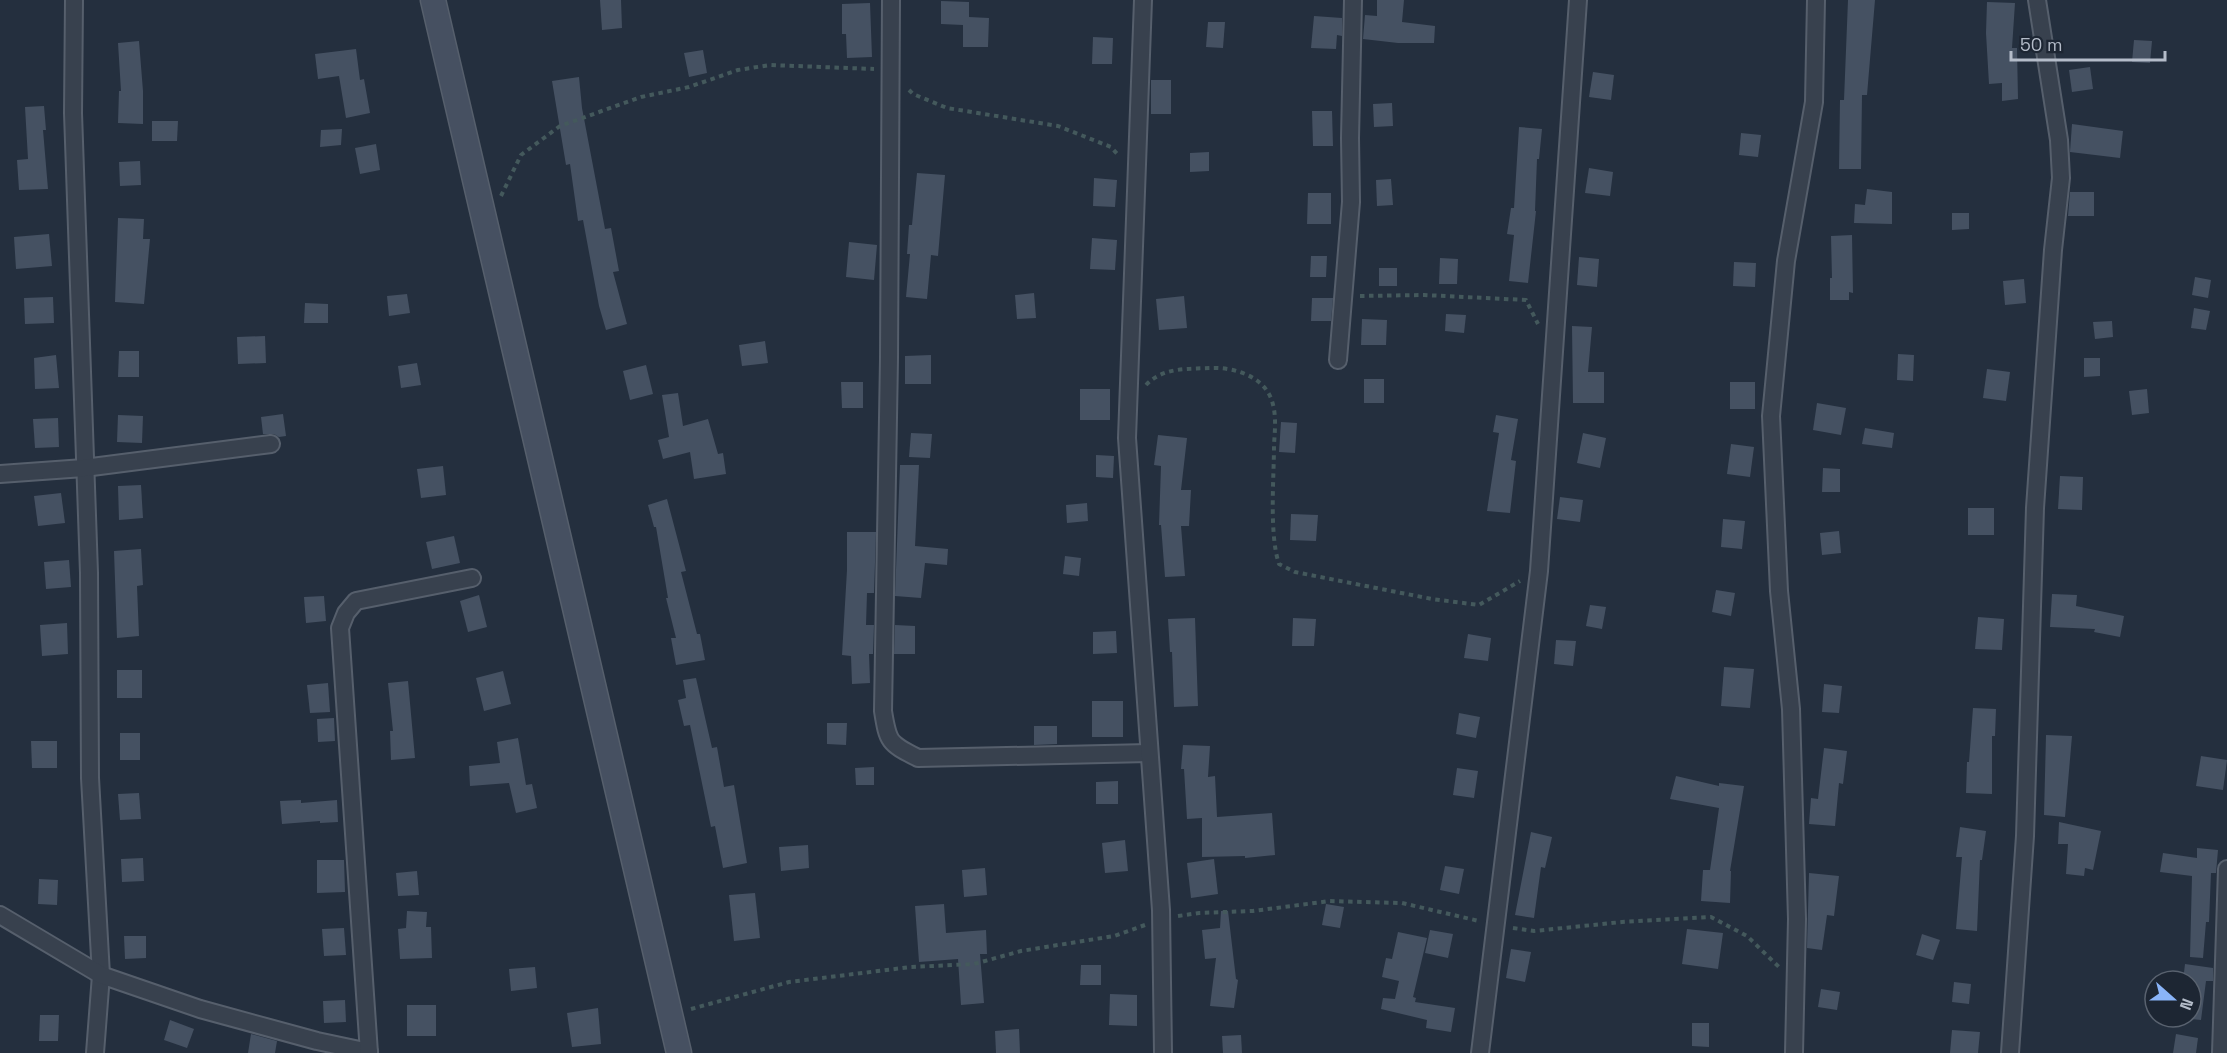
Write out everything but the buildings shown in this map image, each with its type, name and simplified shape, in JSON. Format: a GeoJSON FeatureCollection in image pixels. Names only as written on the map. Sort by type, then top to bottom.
{"type":"FeatureCollection","features":[{"type":"Feature","properties":{"kind":"main road"},"geometry":{"type":"LineString","coordinates":[[433,0],[679,1053]]}},
{"type":"Feature","properties":{"kind":"street"},"geometry":{"type":"LineString","coordinates":[[74,0],[73,113],[89,573],[90,778],[101,975],[95,1053]]}},
{"type":"Feature","properties":{"kind":"street"},"geometry":{"type":"LineString","coordinates":[[891,0],[889,358],[883,711],[887,737],[897,747],[918,758],[1149,753]]}},
{"type":"Feature","properties":{"kind":"street"},"geometry":{"type":"LineString","coordinates":[[1143,0],[1127,438],[1162,919],[1163,1053]]}},
{"type":"Feature","properties":{"kind":"street"},"geometry":{"type":"LineString","coordinates":[[1338,360],[1351,202],[1353,0]]}},
{"type":"Feature","properties":{"kind":"street"},"geometry":{"type":"LineString","coordinates":[[1480,1053],[1539,571],[1578,0]]}},
{"type":"Feature","properties":{"kind":"street"},"geometry":{"type":"LineString","coordinates":[[1794,1053],[1797,919],[1791,709],[1779,591],[1772,416],[1786,261],[1814,102],[1816,0]]}},
{"type":"Feature","properties":{"kind":"street"},"geometry":{"type":"LineString","coordinates":[[2010,1053],[2025,836],[2035,508],[2053,250],[2061,178],[2059,140],[2037,0]]}},
{"type":"Feature","properties":{"kind":"street"},"geometry":{"type":"LineString","coordinates":[[0,474],[84,468],[271,444]]}},
{"type":"Feature","properties":{"kind":"street"},"geometry":{"type":"LineString","coordinates":[[0,915],[101,975],[200,1009],[317,1041],[369,1052],[340,628],[346,613],[356,601],[472,578]]}},
{"type":"Feature","properties":{"kind":"street"},"geometry":{"type":"LineString","coordinates":[[2221,1053],[2227,869]]}},
{"type":"Feature","properties":{"kind":"path"},"geometry":{"type":"LineString","coordinates":[[501,196],[521,155],[560,126],[641,98],[689,87],[738,70],[770,65],[890,70],[913,94],[946,108],[1058,126],[1111,147],[1138,178]]}},
{"type":"Feature","properties":{"kind":"path"},"geometry":{"type":"LineString","coordinates":[[1344,290],[1360,296],[1424,295],[1526,300],[1553,351]]}},
{"type":"Feature","properties":{"kind":"path"},"geometry":{"type":"LineString","coordinates":[[1129,403],[1151,380],[1172,370],[1219,367],[1242,373],[1260,382],[1269,395],[1275,414],[1273,501],[1276,555],[1279,564],[1295,572],[1432,599],[1479,605],[1539,571]]}},
{"type":"Feature","properties":{"kind":"path"},"geometry":{"type":"LineString","coordinates":[[670,1014],[789,982],[974,963],[1021,951],[1114,936],[1162,919],[1198,913],[1253,911],[1330,901],[1402,903],[1495,925],[1534,931],[1622,922],[1711,917],[1747,936],[1796,983]]}}]}
